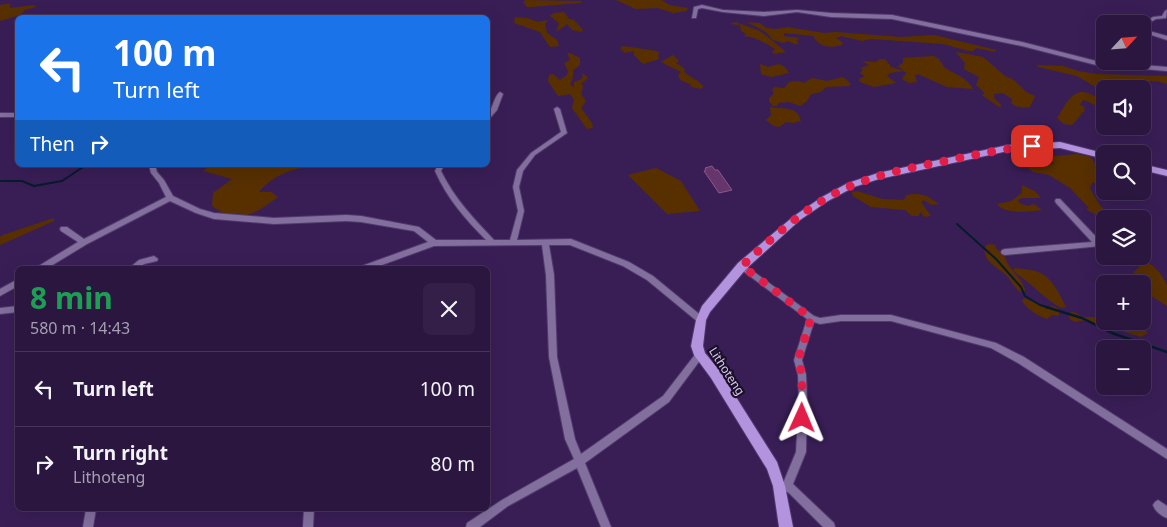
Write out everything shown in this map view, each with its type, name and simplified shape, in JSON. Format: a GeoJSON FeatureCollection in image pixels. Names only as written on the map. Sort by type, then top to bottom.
{"type":"FeatureCollection","features":[{"type":"Feature","properties":{"kind":"main road","name":"Lithoteng"},"geometry":{"type":"LineString","coordinates":[[786,527],[783,486],[773,466],[715,374],[700,355],[697,346],[701,320],[706,309],[742,266],[797,218],[851,185],[878,176],[1000,150],[1060,145],[1096,154]]}},
{"type":"Feature","properties":{"kind":"main road"},"geometry":{"type":"LineString","coordinates":[[1151,169],[1167,173]]}},
{"type":"Feature","properties":{"kind":"street"},"geometry":{"type":"LineString","coordinates":[[694,17],[696,8],[702,6],[724,11],[764,14],[797,11],[831,15],[892,17],[1041,48],[1096,63],[1167,69]]}},
{"type":"Feature","properties":{"kind":"street"},"geometry":{"type":"LineString","coordinates":[[1151,20],[1164,17],[1167,12]]}},
{"type":"Feature","properties":{"kind":"street"},"geometry":{"type":"LineString","coordinates":[[1151,33],[1167,38]]}},
{"type":"Feature","properties":{"kind":"street"},"geometry":{"type":"LineString","coordinates":[[490,115],[494,110],[500,94]]}},
{"type":"Feature","properties":{"kind":"street"},"geometry":{"type":"LineString","coordinates":[[513,242],[521,211],[516,187],[520,170],[533,154],[564,133],[557,109]]}},
{"type":"Feature","properties":{"kind":"street"},"geometry":{"type":"LineString","coordinates":[[0,115],[15,115]]}},
{"type":"Feature","properties":{"kind":"street"},"geometry":{"type":"LineString","coordinates":[[152,167],[154,173],[162,182],[170,198],[198,211],[222,217],[274,221],[361,219],[416,230],[434,244]]}},
{"type":"Feature","properties":{"kind":"street"},"geometry":{"type":"LineString","coordinates":[[440,167],[438,171],[444,186],[453,200],[492,242]]}},
{"type":"Feature","properties":{"kind":"street"},"geometry":{"type":"LineString","coordinates":[[45,266],[84,242],[170,198]]}},
{"type":"Feature","properties":{"kind":"street"},"geometry":{"type":"LineString","coordinates":[[1005,252],[1098,244],[1058,202]]}},
{"type":"Feature","properties":{"kind":"street"},"geometry":{"type":"LineString","coordinates":[[64,229],[84,242]]}},
{"type":"Feature","properties":{"kind":"street"},"geometry":{"type":"LineString","coordinates":[[545,242],[550,275],[553,357],[570,439],[606,527]]}},
{"type":"Feature","properties":{"kind":"street"},"geometry":{"type":"LineString","coordinates":[[374,266],[434,244],[570,242],[626,264],[650,278],[701,320]]}},
{"type":"Feature","properties":{"kind":"street"},"geometry":{"type":"LineString","coordinates":[[136,266],[142,262],[154,259]]}},
{"type":"Feature","properties":{"kind":"street"},"geometry":{"type":"LineString","coordinates":[[742,266],[811,318],[820,320],[891,318],[993,344],[1167,454]]}},
{"type":"Feature","properties":{"kind":"street"},"geometry":{"type":"LineString","coordinates":[[0,293],[15,284]]}},
{"type":"Feature","properties":{"kind":"street"},"geometry":{"type":"LineString","coordinates":[[0,311],[15,309]]}},
{"type":"Feature","properties":{"kind":"street"},"geometry":{"type":"LineString","coordinates":[[811,318],[798,360],[802,375],[803,400],[801,452],[783,486],[830,527]]}},
{"type":"Feature","properties":{"kind":"street"},"geometry":{"type":"LineString","coordinates":[[490,509],[578,462],[666,399],[700,355]]}},
{"type":"Feature","properties":{"kind":"street"},"geometry":{"type":"LineString","coordinates":[[1158,505],[1167,514]]}},
{"type":"Feature","properties":{"kind":"street"},"geometry":{"type":"LineString","coordinates":[[88,527],[92,511]]}},
{"type":"Feature","properties":{"kind":"street"},"geometry":{"type":"LineString","coordinates":[[308,527],[309,511]]}},
{"type":"Feature","properties":{"kind":"street"},"geometry":{"type":"LineString","coordinates":[[471,527],[488,511]]}},
{"type":"Feature","properties":{"kind":"shaded area"},"geometry":{"type":"Polygon","coordinates":[[[526,0],[581,1],[581,3],[527,7],[523,2],[526,0]]]}},
{"type":"Feature","properties":{"kind":"shaded area"},"geometry":{"type":"Polygon","coordinates":[[[616,0],[662,0],[669,5],[688,8],[686,11],[673,13],[658,8],[636,9],[616,0]]]}},
{"type":"Feature","properties":{"kind":"shaded area"},"geometry":{"type":"Polygon","coordinates":[[[10,4],[10,8],[34,5],[36,7],[25,10],[20,15],[0,21],[0,5],[10,4]]]}},
{"type":"Feature","properties":{"kind":"shaded area"},"geometry":{"type":"Polygon","coordinates":[[[564,12],[569,19],[574,20],[583,30],[581,32],[572,30],[567,24],[556,32],[559,23],[550,16],[554,13],[564,12]]]}},
{"type":"Feature","properties":{"kind":"shaded area"},"geometry":{"type":"Polygon","coordinates":[[[515,17],[527,18],[538,22],[548,20],[545,24],[547,33],[557,40],[559,46],[550,47],[540,32],[514,23],[515,17]]]}},
{"type":"Feature","properties":{"kind":"shaded area"},"geometry":{"type":"Polygon","coordinates":[[[735,22],[760,31],[786,52],[774,54],[772,52],[775,49],[756,39],[744,36],[746,34],[741,31],[740,25],[730,24],[735,22]]]}},
{"type":"Feature","properties":{"kind":"shaded area"},"geometry":{"type":"Polygon","coordinates":[[[747,22],[760,23],[766,28],[787,27],[824,33],[836,32],[901,37],[934,35],[996,50],[995,52],[976,48],[973,51],[969,51],[943,44],[871,39],[862,41],[841,36],[836,38],[843,43],[842,45],[829,47],[819,43],[813,36],[785,33],[783,36],[799,38],[797,40],[798,45],[787,41],[784,43],[773,40],[766,32],[747,22]]]}},
{"type":"Feature","properties":{"kind":"shaded area"},"geometry":{"type":"Polygon","coordinates":[[[623,46],[657,51],[660,53],[658,54],[659,59],[643,64],[634,55],[634,51],[625,53],[620,48],[623,46]]]}},
{"type":"Feature","properties":{"kind":"shaded area"},"geometry":{"type":"Polygon","coordinates":[[[957,52],[983,57],[1005,76],[1014,80],[1026,92],[1035,96],[1030,107],[1016,106],[1011,103],[1012,99],[1003,93],[994,94],[994,98],[1002,106],[999,107],[982,95],[985,93],[976,85],[979,77],[964,69],[965,63],[957,52]]]}},
{"type":"Feature","properties":{"kind":"shaded area"},"geometry":{"type":"Polygon","coordinates":[[[567,53],[580,58],[580,65],[573,70],[570,85],[574,87],[574,82],[582,79],[583,73],[588,78],[581,84],[583,86],[581,94],[586,101],[581,108],[592,123],[593,128],[587,129],[572,108],[574,100],[570,94],[558,96],[548,81],[549,75],[553,74],[560,80],[567,75],[568,71],[564,63],[570,60],[567,53]]]}},
{"type":"Feature","properties":{"kind":"shaded area"},"geometry":{"type":"Polygon","coordinates":[[[673,55],[679,61],[676,63],[685,69],[684,72],[703,86],[702,89],[692,87],[690,84],[680,80],[678,75],[681,72],[661,62],[673,55]]]}},
{"type":"Feature","properties":{"kind":"shaded area"},"geometry":{"type":"Polygon","coordinates":[[[933,56],[938,58],[945,67],[965,79],[973,89],[947,87],[918,74],[915,76],[917,82],[909,83],[902,79],[906,73],[898,66],[903,63],[903,58],[933,56]]]}},
{"type":"Feature","properties":{"kind":"shaded area"},"geometry":{"type":"Polygon","coordinates":[[[880,59],[885,59],[891,67],[904,71],[890,73],[887,76],[896,83],[874,87],[860,82],[859,79],[865,76],[860,73],[863,70],[861,68],[869,65],[862,61],[876,62],[880,59]]]}},
{"type":"Feature","properties":{"kind":"shaded area"},"geometry":{"type":"Polygon","coordinates":[[[760,64],[768,67],[779,64],[785,67],[789,73],[771,77],[761,74],[760,64]]]}},
{"type":"Feature","properties":{"kind":"shaded area"},"geometry":{"type":"Polygon","coordinates":[[[1037,65],[1063,66],[1097,74],[1167,76],[1167,84],[1151,80],[1096,80],[1096,87],[1077,76],[1038,67],[1037,65]]]}},
{"type":"Feature","properties":{"kind":"shaded area"},"geometry":{"type":"Polygon","coordinates":[[[843,77],[851,84],[848,86],[826,87],[821,92],[811,94],[807,101],[800,106],[789,102],[778,103],[777,106],[773,106],[769,102],[769,98],[774,94],[772,89],[775,87],[784,88],[789,82],[798,81],[804,83],[812,78],[827,81],[843,77]]]}},
{"type":"Feature","properties":{"kind":"shaded area"},"geometry":{"type":"Polygon","coordinates":[[[1080,92],[1091,94],[1096,97],[1096,106],[1083,100],[1080,105],[1085,107],[1085,112],[1080,113],[1082,114],[1072,125],[1064,124],[1057,118],[1069,99],[1080,92]]]}},
{"type":"Feature","properties":{"kind":"shaded area"},"geometry":{"type":"Polygon","coordinates":[[[770,107],[793,110],[801,121],[786,122],[779,127],[774,126],[766,120],[771,115],[770,107]]]}},
{"type":"Feature","properties":{"kind":"shaded area"},"geometry":{"type":"Polygon","coordinates":[[[1077,154],[1091,157],[1096,166],[1096,182],[1092,183],[1090,188],[1096,200],[1104,210],[1096,210],[1096,215],[1086,209],[1089,208],[1070,188],[1049,175],[1033,172],[1019,162],[1020,160],[1046,165],[1055,164],[1044,157],[1077,154]]]}},
{"type":"Feature","properties":{"kind":"shaded area"},"geometry":{"type":"Polygon","coordinates":[[[208,167],[304,167],[271,181],[259,192],[271,192],[278,197],[254,213],[238,216],[221,212],[212,206],[213,193],[232,179],[203,171],[208,167]]]}},
{"type":"Feature","properties":{"kind":"shaded area"},"geometry":{"type":"Polygon","coordinates":[[[656,168],[681,181],[700,211],[667,214],[628,175],[656,168]]]}},
{"type":"Feature","properties":{"kind":"shaded area"},"geometry":{"type":"Polygon","coordinates":[[[1022,185],[1036,192],[1041,198],[1022,198],[1018,200],[1019,203],[1028,206],[1034,204],[1042,210],[1011,211],[997,204],[1011,201],[1022,193],[1022,185]]]}},
{"type":"Feature","properties":{"kind":"shaded area"},"geometry":{"type":"Polygon","coordinates":[[[857,191],[882,199],[904,200],[906,195],[920,194],[939,204],[932,205],[924,200],[921,202],[931,216],[924,217],[921,212],[918,216],[912,216],[905,210],[871,207],[853,196],[852,192],[857,191]]]}},
{"type":"Feature","properties":{"kind":"shaded area"},"geometry":{"type":"Polygon","coordinates":[[[54,218],[54,221],[0,245],[0,237],[3,235],[54,218]]]}},
{"type":"Feature","properties":{"kind":"shaded area"},"geometry":{"type":"Polygon","coordinates":[[[986,245],[995,245],[996,249],[1004,254],[1008,265],[1024,286],[1025,291],[1020,292],[1007,276],[991,263],[985,255],[986,245]]]}},
{"type":"Feature","properties":{"kind":"shaded area"},"geometry":{"type":"Polygon","coordinates":[[[1151,264],[1162,276],[1167,285],[1167,306],[1151,296],[1151,275],[1137,275],[1133,272],[1139,268],[1139,265],[1151,264]]]}},
{"type":"Feature","properties":{"kind":"shaded area"},"geometry":{"type":"Polygon","coordinates":[[[1015,268],[1033,270],[1046,276],[1054,285],[1066,307],[1061,308],[1049,300],[1017,274],[1013,270],[1015,268]]]}},
{"type":"Feature","properties":{"kind":"shaded area"},"geometry":{"type":"Polygon","coordinates":[[[1024,298],[1040,305],[1056,307],[1060,312],[1058,316],[1052,315],[1047,319],[1044,318],[1027,307],[1022,301],[1024,298]]]}},
{"type":"Feature","properties":{"kind":"shaded area"},"geometry":{"type":"Polygon","coordinates":[[[1073,312],[1084,317],[1096,318],[1096,323],[1086,320],[1075,322],[1070,319],[1068,313],[1073,312]]]}},
{"type":"Feature","properties":{"kind":"shaded area"},"geometry":{"type":"Polygon","coordinates":[[[1118,330],[1145,330],[1148,333],[1141,337],[1118,330]]]}},
{"type":"Feature","properties":{"kind":"building"},"geometry":{"type":"Polygon","coordinates":[[[712,166],[715,170],[718,170],[732,190],[719,193],[704,171],[706,170],[705,168],[712,166]]]}},
{"type":"Feature","properties":{"kind":"waterway"},"geometry":{"type":"LineString","coordinates":[[0,181],[22,181],[34,186],[62,181],[83,167]]}},
{"type":"Feature","properties":{"kind":"waterway"},"geometry":{"type":"LineString","coordinates":[[957,224],[996,259],[1021,287],[1025,296],[1040,305],[1050,308]]}},
{"type":"Feature","properties":{"kind":"waterway"},"geometry":{"type":"LineString","coordinates":[[1046,307],[1082,318],[1112,333],[1167,352]]}},
{"type":"Feature","properties":{"kind":"route"},"geometry":{"type":"LineString","coordinates":[[802,418],[802,375],[798,360],[811,318],[742,266],[797,218],[825,199],[851,185],[878,176],[931,164],[1008,148],[1032,146]]}}]}
